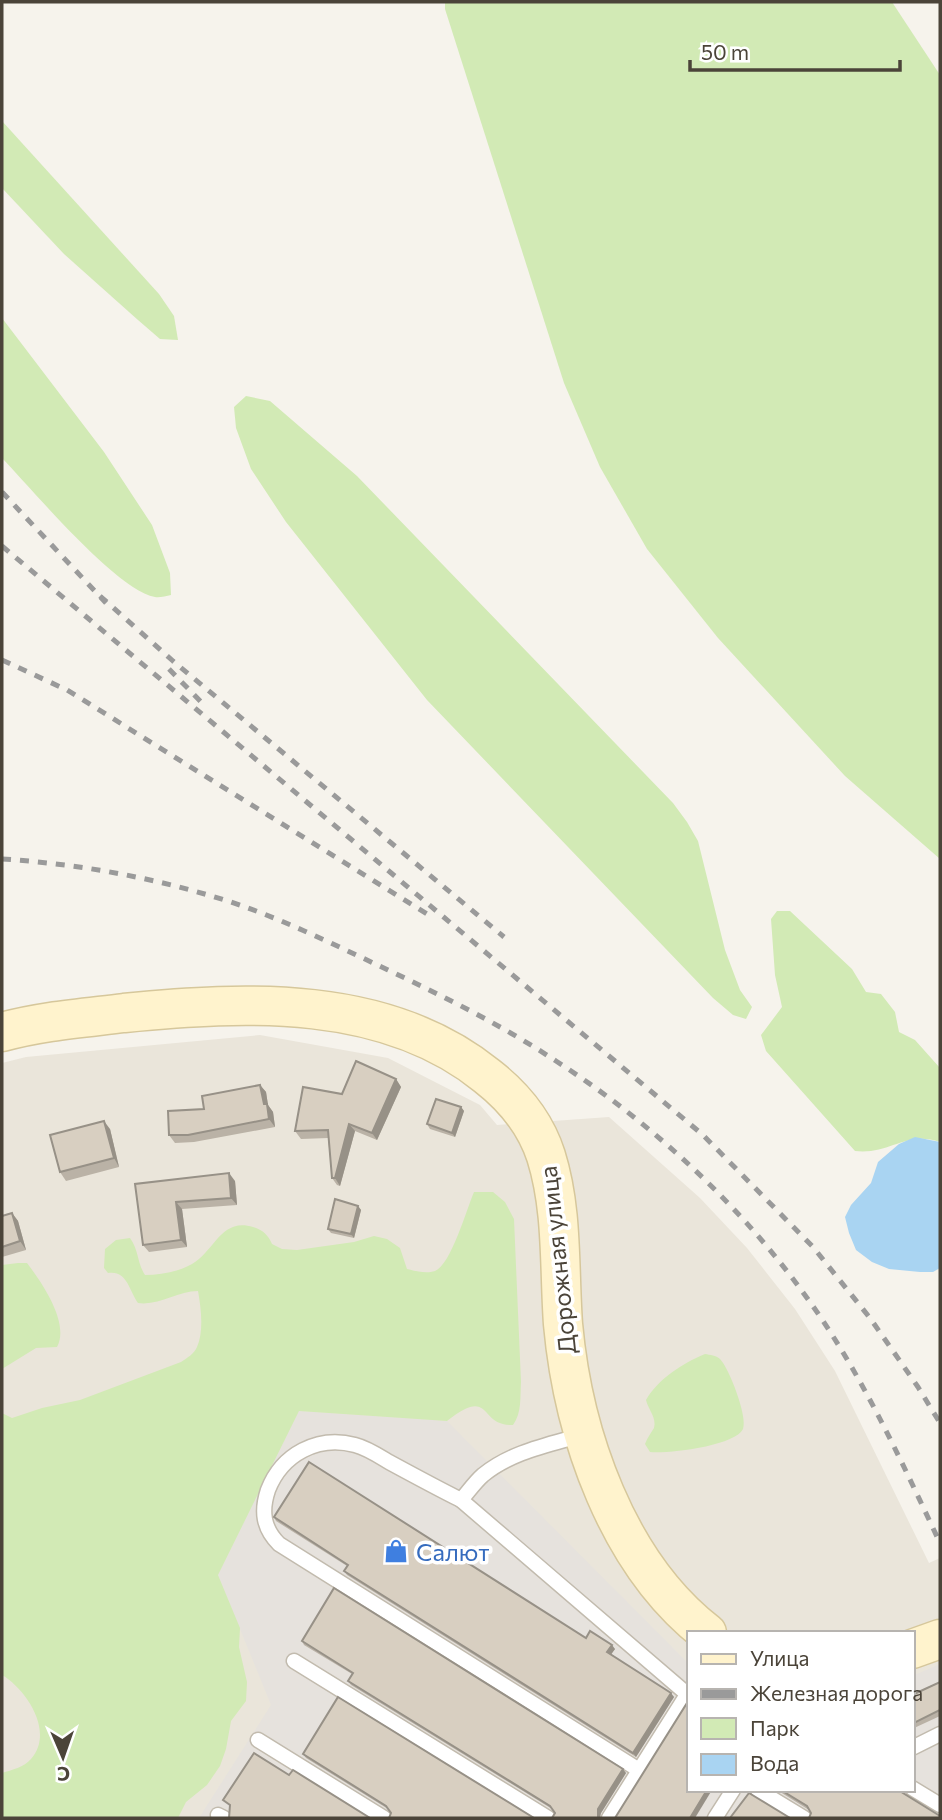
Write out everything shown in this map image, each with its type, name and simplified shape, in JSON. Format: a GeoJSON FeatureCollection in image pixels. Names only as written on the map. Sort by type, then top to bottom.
{"type":"FeatureCollection","features":[{"type":"Feature","properties":{"kind":"street","name":"Дорожная улица"},"geometry":{"type":"LineString","coordinates":[[2,1032],[69,1019],[152,1011],[220,1007],[316,1009],[360,1016],[397,1026],[437,1042],[471,1062],[497,1083],[521,1108],[536,1131],[546,1156],[557,1220],[568,1363],[583,1435],[603,1488],[631,1543],[669,1599],[704,1631]]}},
{"type":"Feature","properties":{"kind":"street"},"geometry":{"type":"LineString","coordinates":[[914,1648],[940,1639]]}},
{"type":"Feature","properties":{"kind":"lane"},"geometry":{"type":"LineString","coordinates":[[461,1500],[482,1476],[503,1461],[583,1435]]}},
{"type":"Feature","properties":{"kind":"lane"},"geometry":{"type":"LineString","coordinates":[[639,1770],[279,1544],[270,1535],[265,1522],[264,1506],[269,1488],[279,1470],[292,1456],[313,1445],[336,1442],[357,1445],[461,1500],[687,1693]]}},
{"type":"Feature","properties":{"kind":"lane"},"geometry":{"type":"LineString","coordinates":[[294,1661],[548,1818]]}},
{"type":"Feature","properties":{"kind":"lane"},"geometry":{"type":"LineString","coordinates":[[609,1818],[687,1696]]}},
{"type":"Feature","properties":{"kind":"lane"},"geometry":{"type":"LineString","coordinates":[[914,1747],[940,1734]]}},
{"type":"Feature","properties":{"kind":"lane"},"geometry":{"type":"LineString","coordinates":[[258,1740],[384,1818]]}},
{"type":"Feature","properties":{"kind":"lane"},"geometry":{"type":"LineString","coordinates":[[914,1789],[940,1805]]}},
{"type":"Feature","properties":{"kind":"lane"},"geometry":{"type":"LineString","coordinates":[[715,1818],[732,1792]]}},
{"type":"Feature","properties":{"kind":"lane"},"geometry":{"type":"LineString","coordinates":[[761,1792],[804,1818]]}},
{"type":"Feature","properties":{"kind":"shaded area"},"geometry":{"type":"Polygon","coordinates":[[[260,1035],[388,1058],[480,1105],[497,1125],[609,1117],[700,1198],[747,1248],[795,1309],[835,1371],[929,1563],[940,1558],[940,1818],[2,1818],[2,1063],[26,1057],[260,1035]]]}},
{"type":"Feature","properties":{"kind":"shaded area"},"geometry":{"type":"Polygon","coordinates":[[[299,1411],[447,1421],[687,1662],[687,1792],[914,1792],[914,1675],[940,1664],[940,1818],[199,1818],[271,1705],[218,1575],[299,1411]]]}},
{"type":"Feature","properties":{"kind":"green space"},"geometry":{"type":"Polygon","coordinates":[[[445,2],[892,2],[940,75],[940,859],[845,776],[718,638],[647,549],[600,467],[564,383],[445,2]]]}},
{"type":"Feature","properties":{"kind":"green space"},"geometry":{"type":"Polygon","coordinates":[[[2,121],[159,294],[174,316],[178,340],[160,339],[138,320],[64,254],[2,188],[2,121]]]}},
{"type":"Feature","properties":{"kind":"green space"},"geometry":{"type":"Polygon","coordinates":[[[2,318],[104,452],[152,525],[170,573],[171,595],[155,597],[138,590],[119,577],[75,537],[2,458],[2,318]]]}},
{"type":"Feature","properties":{"kind":"green space"},"geometry":{"type":"Polygon","coordinates":[[[246,396],[270,401],[357,476],[673,803],[698,841],[725,950],[740,990],[752,1007],[746,1019],[733,1015],[713,998],[427,700],[286,522],[251,469],[236,428],[234,407],[246,396]]]}},
{"type":"Feature","properties":{"kind":"green space"},"geometry":{"type":"Polygon","coordinates":[[[777,911],[790,911],[852,969],[866,992],[881,994],[895,1012],[899,1032],[915,1040],[940,1068],[940,1142],[917,1139],[878,1150],[855,1151],[766,1051],[761,1035],[782,1007],[775,975],[771,919],[777,911]]]}},
{"type":"Feature","properties":{"kind":"green space"},"geometry":{"type":"Polygon","coordinates":[[[474,1192],[493,1192],[505,1202],[514,1219],[521,1382],[519,1410],[513,1425],[494,1420],[479,1407],[462,1411],[447,1421],[299,1411],[218,1575],[240,1628],[239,1647],[247,1682],[246,1701],[231,1721],[220,1766],[207,1785],[186,1802],[178,1818],[2,1818],[2,1773],[28,1762],[38,1748],[40,1736],[39,1724],[28,1701],[20,1690],[2,1675],[2,1413],[12,1418],[80,1400],[181,1362],[196,1349],[201,1334],[198,1291],[138,1303],[127,1282],[119,1275],[108,1273],[104,1268],[105,1249],[116,1240],[130,1238],[145,1275],[163,1274],[192,1264],[200,1259],[225,1231],[242,1225],[260,1230],[272,1244],[282,1249],[297,1250],[354,1242],[374,1236],[387,1239],[400,1248],[407,1269],[432,1272],[441,1267],[447,1258],[474,1192]]]}},
{"type":"Feature","properties":{"kind":"green space"},"geometry":{"type":"Polygon","coordinates":[[[27,1263],[47,1292],[57,1315],[60,1337],[57,1347],[36,1348],[2,1369],[2,1265],[27,1263]]]}},
{"type":"Feature","properties":{"kind":"green space"},"geometry":{"type":"Polygon","coordinates":[[[705,1354],[713,1355],[724,1364],[737,1393],[743,1414],[743,1429],[737,1435],[715,1444],[671,1452],[650,1452],[645,1444],[655,1424],[646,1400],[657,1385],[672,1372],[705,1354]]]}},
{"type":"Feature","properties":{"kind":"water"},"geometry":{"type":"Polygon","coordinates":[[[915,1137],[940,1142],[940,1268],[933,1272],[889,1269],[872,1262],[856,1250],[845,1217],[851,1205],[871,1183],[878,1162],[899,1144],[915,1137]]]}},
{"type":"Feature","properties":{"kind":"building"},"geometry":{"type":"Polygon","coordinates":[[[356,1061],[396,1079],[372,1133],[349,1124],[335,1178],[332,1178],[328,1130],[295,1131],[303,1087],[342,1094],[356,1061]]]}},
{"type":"Feature","properties":{"kind":"building"},"geometry":{"type":"Polygon","coordinates":[[[260,1085],[269,1119],[188,1135],[169,1135],[168,1111],[204,1109],[202,1096],[260,1085]]]}},
{"type":"Feature","properties":{"kind":"building"},"geometry":{"type":"Polygon","coordinates":[[[436,1099],[461,1107],[452,1133],[427,1124],[436,1099]]]}},
{"type":"Feature","properties":{"kind":"building"},"geometry":{"type":"Polygon","coordinates":[[[104,1121],[114,1158],[60,1172],[50,1135],[104,1121]]]}},
{"type":"Feature","properties":{"kind":"building"},"geometry":{"type":"Polygon","coordinates":[[[229,1173],[231,1198],[176,1202],[181,1240],[143,1245],[135,1184],[229,1173]]]}},
{"type":"Feature","properties":{"kind":"building"},"geometry":{"type":"Polygon","coordinates":[[[335,1199],[358,1206],[351,1234],[328,1229],[335,1199]]]}},
{"type":"Feature","properties":{"kind":"building"},"geometry":{"type":"Polygon","coordinates":[[[12,1213],[20,1241],[2,1247],[2,1216],[12,1213]]]}},
{"type":"Feature","properties":{"kind":"building"},"geometry":{"type":"Polygon","coordinates":[[[309,1462],[586,1638],[590,1631],[612,1645],[607,1652],[671,1693],[633,1753],[344,1571],[348,1565],[274,1517],[309,1462]]]}},
{"type":"Feature","properties":{"kind":"building"},"geometry":{"type":"Polygon","coordinates":[[[334,1588],[623,1769],[598,1809],[598,1818],[552,1818],[555,1813],[550,1806],[348,1681],[353,1673],[302,1641],[334,1588]]]}},
{"type":"Feature","properties":{"kind":"building"},"geometry":{"type":"Polygon","coordinates":[[[940,1682],[940,1710],[914,1723],[914,1694],[940,1682]]]}},
{"type":"Feature","properties":{"kind":"building"},"geometry":{"type":"Polygon","coordinates":[[[338,1697],[534,1818],[389,1818],[391,1813],[386,1806],[303,1754],[338,1697]]]}},
{"type":"Feature","properties":{"kind":"building"},"geometry":{"type":"Polygon","coordinates":[[[687,1703],[687,1792],[706,1792],[690,1818],[615,1818],[687,1703]]]}},
{"type":"Feature","properties":{"kind":"building"},"geometry":{"type":"Polygon","coordinates":[[[254,1753],[289,1775],[293,1770],[370,1818],[229,1818],[230,1805],[223,1800],[254,1753]]]}},
{"type":"Feature","properties":{"kind":"building"},"geometry":{"type":"Polygon","coordinates":[[[784,1792],[901,1792],[940,1818],[809,1818],[811,1813],[807,1806],[784,1792]]]}},
{"type":"Feature","properties":{"kind":"building"},"geometry":{"type":"Polygon","coordinates":[[[749,1793],[790,1818],[730,1818],[749,1793]]]}},
{"type":"Feature","properties":{"kind":"railway"},"geometry":{"type":"LineString","coordinates":[[2,492],[106,603]]}},
{"type":"Feature","properties":{"kind":"railway"},"geometry":{"type":"LineString","coordinates":[[2,546],[703,1135],[813,1247],[870,1318],[940,1423]]}},
{"type":"Feature","properties":{"kind":"railway"},"geometry":{"type":"LineString","coordinates":[[100,596],[173,661],[504,937]]}},
{"type":"Feature","properties":{"kind":"railway"},"geometry":{"type":"LineString","coordinates":[[2,660],[67,690],[427,914]]}},
{"type":"Feature","properties":{"kind":"railway"},"geometry":{"type":"LineString","coordinates":[[169,669],[203,704]]}},
{"type":"Feature","properties":{"kind":"railway"},"geometry":{"type":"LineString","coordinates":[[2,859],[118,873],[175,886],[251,909],[452,1001],[515,1036],[591,1084],[657,1136],[720,1194],[802,1291],[823,1320],[860,1382],[940,1543]]}},
{"type":"Feature","properties":{"kind":"place","name":"Салют"},"geometry":{"type":"Point","coordinates":[396,1551]}}]}
